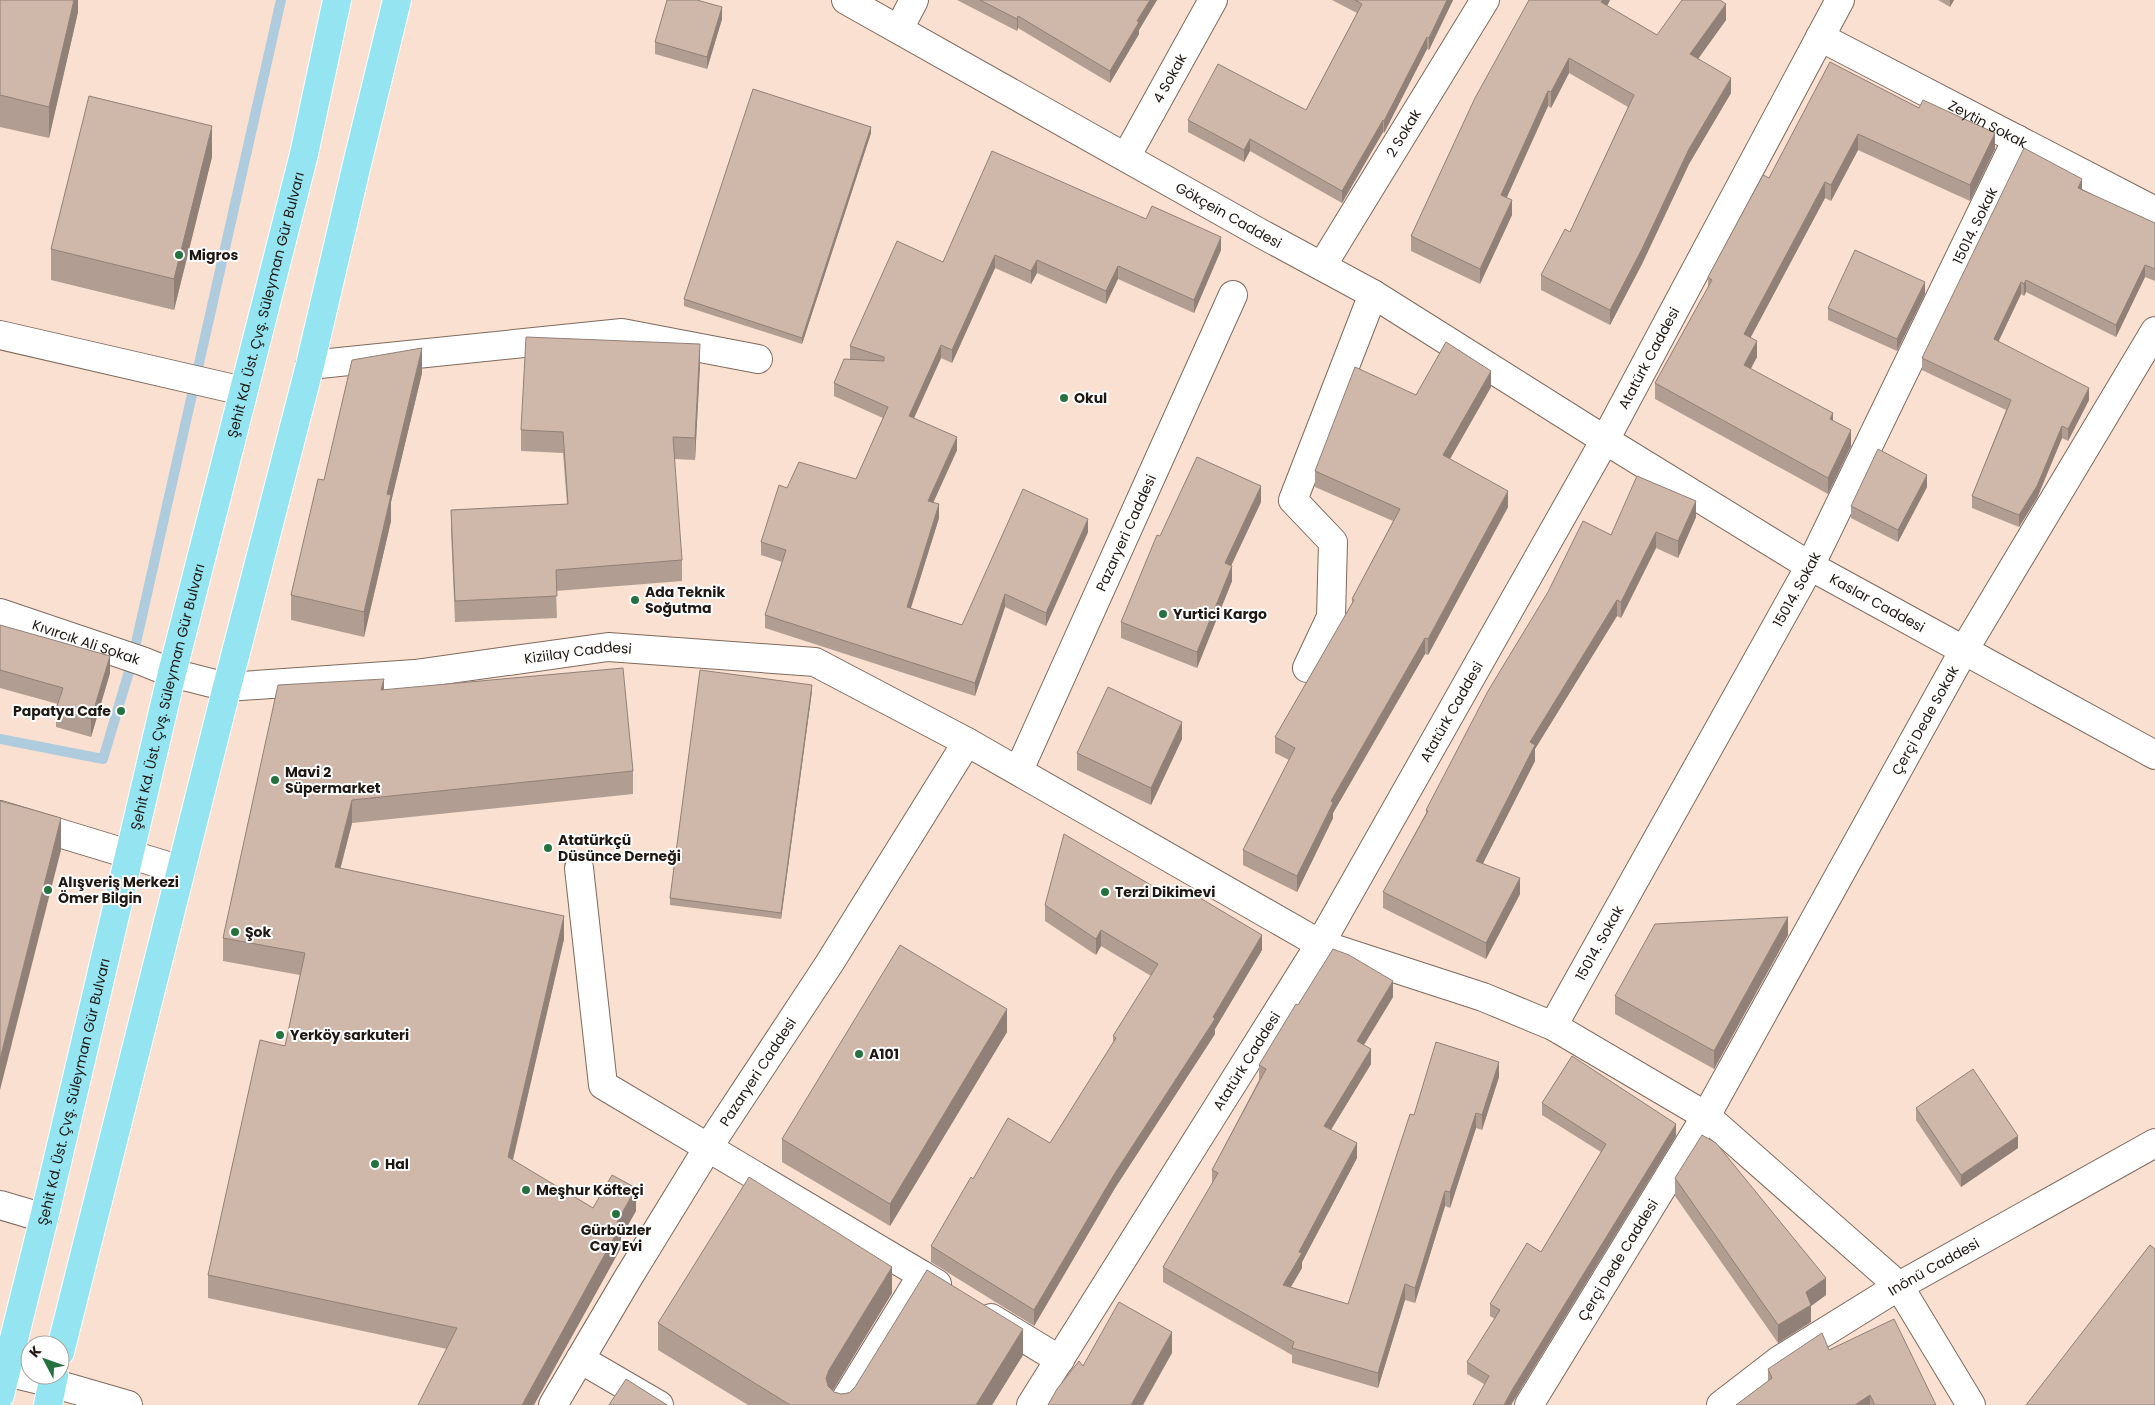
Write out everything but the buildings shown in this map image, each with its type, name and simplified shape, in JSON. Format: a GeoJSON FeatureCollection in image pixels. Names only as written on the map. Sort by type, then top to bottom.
{"type":"FeatureCollection","features":[{"type":"Feature","properties":{"kind":"main road","name":"Şehit Kd. Üst. Çvş. Süleyman Gür Bulvarı"},"geometry":{"type":"LineString","coordinates":[[3,1383],[44,1218],[172,673],[231,388],[304,154],[338,0]]}},
{"type":"Feature","properties":{"kind":"main road"},"geometry":{"type":"LineString","coordinates":[[64,1335],[227,687],[310,366],[397,0]]}},
{"type":"Feature","properties":{"kind":"street","name":"Gökçein Caddesi"},"geometry":{"type":"LineString","coordinates":[[846,0],[1260,233],[1373,294],[1605,440]]}},
{"type":"Feature","properties":{"kind":"street"},"geometry":{"type":"LineString","coordinates":[[899,29],[914,0]]}},
{"type":"Feature","properties":{"kind":"street","name":"4 Sokak"},"geometry":{"type":"LineString","coordinates":[[1126,157],[1213,0]]}},
{"type":"Feature","properties":{"kind":"street","name":"2 Sokak"},"geometry":{"type":"LineString","coordinates":[[1322,266],[1485,0]]}},
{"type":"Feature","properties":{"kind":"street","name":"Atatürk Caddesi"},"geometry":{"type":"LineString","coordinates":[[1036,1403],[1060,1360],[1320,944],[1605,440],[1840,0]]}},
{"type":"Feature","properties":{"kind":"street","name":"Zeytin Sokak"},"geometry":{"type":"LineString","coordinates":[[1820,37],[2155,211]]}},
{"type":"Feature","properties":{"kind":"street","name":"15014. Sokak"},"geometry":{"type":"LineString","coordinates":[[1553,1026],[1810,566],[2017,139]]}},
{"type":"Feature","properties":{"kind":"street"},"geometry":{"type":"LineString","coordinates":[[1307,668],[1331,617],[1333,542],[1293,500],[1373,294]]}},
{"type":"Feature","properties":{"kind":"street","name":"Pazaryeri Caddesi"},"geometry":{"type":"LineString","coordinates":[[1019,770],[1233,295]]}},
{"type":"Feature","properties":{"kind":"street","name":"Çerçi Dede Sokak"},"geometry":{"type":"LineString","coordinates":[[1706,1116],[1964,650],[2155,331]]}},
{"type":"Feature","properties":{"kind":"street"},"geometry":{"type":"LineString","coordinates":[[310,366],[622,333],[758,359]]}},
{"type":"Feature","properties":{"kind":"street"},"geometry":{"type":"LineString","coordinates":[[0,335],[231,388]]}},
{"type":"Feature","properties":{"kind":"street","name":"Kaslar Caddesi"},"geometry":{"type":"LineString","coordinates":[[1605,440],[1810,566],[2155,756]]}},
{"type":"Feature","properties":{"kind":"street","name":"Kıvırcık Ali Sokak"},"geometry":{"type":"LineString","coordinates":[[0,613],[172,673]]}},
{"type":"Feature","properties":{"kind":"street","name":"Kiziilay Caddesi"},"geometry":{"type":"LineString","coordinates":[[172,673],[227,687],[415,674],[608,647],[815,662],[1019,770],[1320,944],[1483,998],[1553,1026],[1706,1116],[1899,1286],[1971,1405]]}},
{"type":"Feature","properties":{"kind":"street","name":"Pazaryeri Caddesi"},"geometry":{"type":"LineString","coordinates":[[553,1405],[709,1146],[829,964],[967,742]]}},
{"type":"Feature","properties":{"kind":"street"},"geometry":{"type":"LineString","coordinates":[[0,815],[181,870]]}},
{"type":"Feature","properties":{"kind":"street"},"geometry":{"type":"LineString","coordinates":[[579,868],[603,1085],[709,1146],[1060,1360]]}},
{"type":"Feature","properties":{"kind":"street","name":"Çerçi Dede Caddesi"},"geometry":{"type":"LineString","coordinates":[[1529,1405],[1706,1116]]}},
{"type":"Feature","properties":{"kind":"street","name":"Inönü Caddesi"},"geometry":{"type":"LineString","coordinates":[[1721,1405],[1778,1361],[1899,1286],[2155,1143]]}},
{"type":"Feature","properties":{"kind":"street"},"geometry":{"type":"LineString","coordinates":[[0,1205],[44,1218]]}},
{"type":"Feature","properties":{"kind":"street"},"geometry":{"type":"LineString","coordinates":[[842,1405],[922,1275]]}},
{"type":"Feature","properties":{"kind":"street"},"geometry":{"type":"LineString","coordinates":[[580,1359],[659,1405]]}},
{"type":"Feature","properties":{"kind":"street"},"geometry":{"type":"LineString","coordinates":[[3,1383],[51,1388],[114,1403]]}},
{"type":"Feature","properties":{"kind":"waterway"},"geometry":{"type":"LineString","coordinates":[[0,739],[103,759],[131,665],[281,0]]}},
{"type":"Feature","properties":{"kind":"place","name":"Migros"},"geometry":{"type":"Point","coordinates":[179,255]}},
{"type":"Feature","properties":{"kind":"place","name":"Okul"},"geometry":{"type":"Point","coordinates":[1064,398]}},
{"type":"Feature","properties":{"kind":"place","name":"Ada Teknik Soğutma"},"geometry":{"type":"Point","coordinates":[635,600]}},
{"type":"Feature","properties":{"kind":"place","name":"Yurtici Kargo"},"geometry":{"type":"Point","coordinates":[1163,614]}},
{"type":"Feature","properties":{"kind":"place","name":"Papatya Cafe"},"geometry":{"type":"Point","coordinates":[121,711]}},
{"type":"Feature","properties":{"kind":"place","name":"Mavi 2 Süpermarket"},"geometry":{"type":"Point","coordinates":[275,780]}},
{"type":"Feature","properties":{"kind":"place","name":"Atatürkçü Düsünce Derneği"},"geometry":{"type":"Point","coordinates":[548,848]}},
{"type":"Feature","properties":{"kind":"place","name":"Alışveriş Merkezi Ömer Bilgin"},"geometry":{"type":"Point","coordinates":[48,890]}},
{"type":"Feature","properties":{"kind":"place","name":"Terzi Dikimevi"},"geometry":{"type":"Point","coordinates":[1105,892]}},
{"type":"Feature","properties":{"kind":"place","name":"Şok"},"geometry":{"type":"Point","coordinates":[235,932]}},
{"type":"Feature","properties":{"kind":"place","name":"Yerköy sarkuteri"},"geometry":{"type":"Point","coordinates":[280,1035]}},
{"type":"Feature","properties":{"kind":"place","name":"A101"},"geometry":{"type":"Point","coordinates":[859,1054]}},
{"type":"Feature","properties":{"kind":"place","name":"Hal"},"geometry":{"type":"Point","coordinates":[375,1164]}},
{"type":"Feature","properties":{"kind":"place","name":"Meşhur Köfteçi"},"geometry":{"type":"Point","coordinates":[526,1190]}},
{"type":"Feature","properties":{"kind":"place","name":"Gürbüzler Cay Evi"},"geometry":{"type":"Point","coordinates":[616,1214]}}]}
